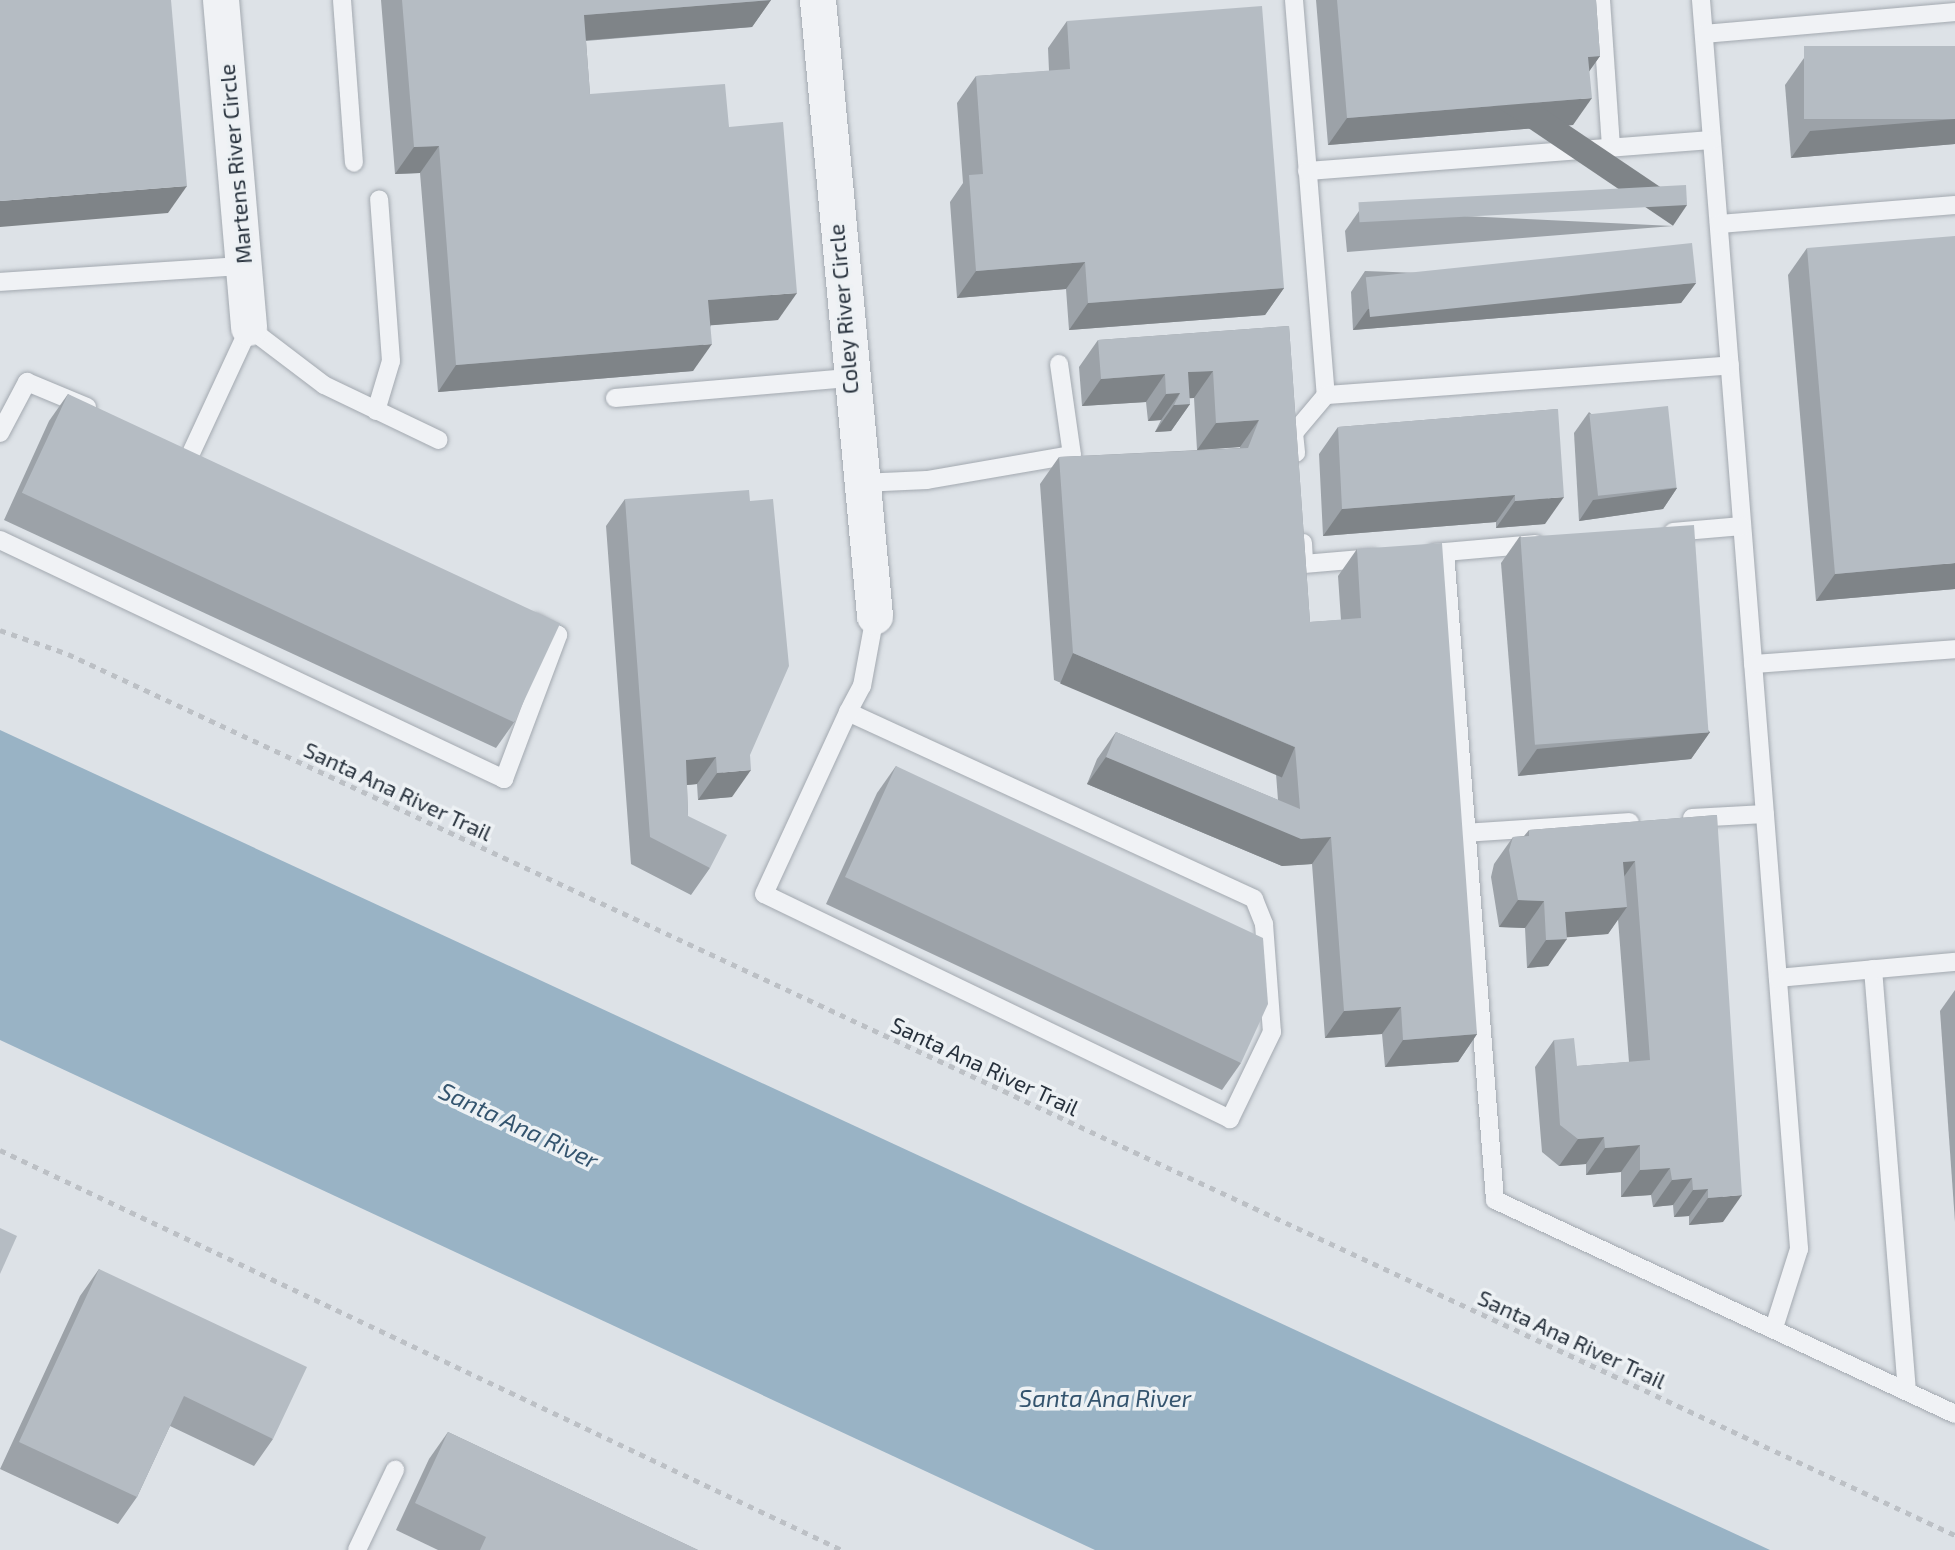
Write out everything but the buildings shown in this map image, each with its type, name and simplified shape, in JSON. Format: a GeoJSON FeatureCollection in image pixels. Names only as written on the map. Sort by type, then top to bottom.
{"type":"FeatureCollection","features":[{"type":"Feature","properties":{"kind":"street","name":"Martens River Circle"},"geometry":{"type":"LineString","coordinates":[[221,0],[249,328]]}},
{"type":"Feature","properties":{"kind":"street","name":"Coley River Circle"},"geometry":{"type":"LineString","coordinates":[[818,0],[848,378],[875,616]]}},
{"type":"Feature","properties":{"kind":"lane"},"geometry":{"type":"LineString","coordinates":[[342,0],[354,163]]}},
{"type":"Feature","properties":{"kind":"lane"},"geometry":{"type":"LineString","coordinates":[[1294,0],[1326,395],[1294,433],[1297,477]]}},
{"type":"Feature","properties":{"kind":"lane"},"geometry":{"type":"LineString","coordinates":[[1601,0],[1611,148]]}},
{"type":"Feature","properties":{"kind":"lane"},"geometry":{"type":"LineString","coordinates":[[1701,0],[1799,1249],[1774,1328]]}},
{"type":"Feature","properties":{"kind":"lane"},"geometry":{"type":"LineString","coordinates":[[1704,34],[1955,12]]}},
{"type":"Feature","properties":{"kind":"lane"},"geometry":{"type":"LineString","coordinates":[[1307,171],[1712,140]]}},
{"type":"Feature","properties":{"kind":"lane"},"geometry":{"type":"LineString","coordinates":[[376,411],[391,361],[379,199]]}},
{"type":"Feature","properties":{"kind":"lane"},"geometry":{"type":"LineString","coordinates":[[1719,224],[1955,205]]}},
{"type":"Feature","properties":{"kind":"lane"},"geometry":{"type":"LineString","coordinates":[[0,282],[243,266]]}},
{"type":"Feature","properties":{"kind":"lane"},"geometry":{"type":"LineString","coordinates":[[192,452],[249,328],[324,385],[439,440]]}},
{"type":"Feature","properties":{"kind":"lane"},"geometry":{"type":"LineString","coordinates":[[861,483],[927,480],[1072,455],[1059,364]]}},
{"type":"Feature","properties":{"kind":"lane"},"geometry":{"type":"LineString","coordinates":[[1326,395],[1730,365]]}},
{"type":"Feature","properties":{"kind":"lane"},"geometry":{"type":"LineString","coordinates":[[615,398],[848,378]]}},
{"type":"Feature","properties":{"kind":"lane"},"geometry":{"type":"LineString","coordinates":[[0,433],[27,382],[110,416]]}},
{"type":"Feature","properties":{"kind":"lane"},"geometry":{"type":"LineString","coordinates":[[1301,521],[1304,564],[1555,542]]}},
{"type":"Feature","properties":{"kind":"lane"},"geometry":{"type":"LineString","coordinates":[[1648,534],[1742,526]]}},
{"type":"Feature","properties":{"kind":"lane"},"geometry":{"type":"LineString","coordinates":[[0,540],[504,779],[558,635],[516,614]]}},
{"type":"Feature","properties":{"kind":"lane"},"geometry":{"type":"LineString","coordinates":[[1445,552],[1495,1200],[1955,1414]]}},
{"type":"Feature","properties":{"kind":"lane"},"geometry":{"type":"LineString","coordinates":[[848,712],[1254,899],[1264,924],[1272,1032],[1230,1119],[764,894],[848,712],[862,686],[875,616]]}},
{"type":"Feature","properties":{"kind":"lane"},"geometry":{"type":"LineString","coordinates":[[1753,664],[1955,649]]}},
{"type":"Feature","properties":{"kind":"lane"},"geometry":{"type":"LineString","coordinates":[[1465,833],[1765,814]]}},
{"type":"Feature","properties":{"kind":"lane"},"geometry":{"type":"LineString","coordinates":[[1778,978],[1955,962]]}},
{"type":"Feature","properties":{"kind":"lane"},"geometry":{"type":"LineString","coordinates":[[1873,969],[1907,1391]]}},
{"type":"Feature","properties":{"kind":"lane"},"geometry":{"type":"LineString","coordinates":[[357,1550],[395,1470]]}},
{"type":"Feature","properties":{"kind":"path","name":"Santa Ana River Trail"},"geometry":{"type":"LineString","coordinates":[[0,630],[82,660],[1955,1535]]}},
{"type":"Feature","properties":{"kind":"path"},"geometry":{"type":"LineString","coordinates":[[0,1150],[842,1550]]}},
{"type":"Feature","properties":{"kind":"water","name":"Santa Ana River"},"geometry":{"type":"Polygon","coordinates":[[[0,730],[1770,1550],[1095,1550],[0,1040],[0,730]]]}}]}
